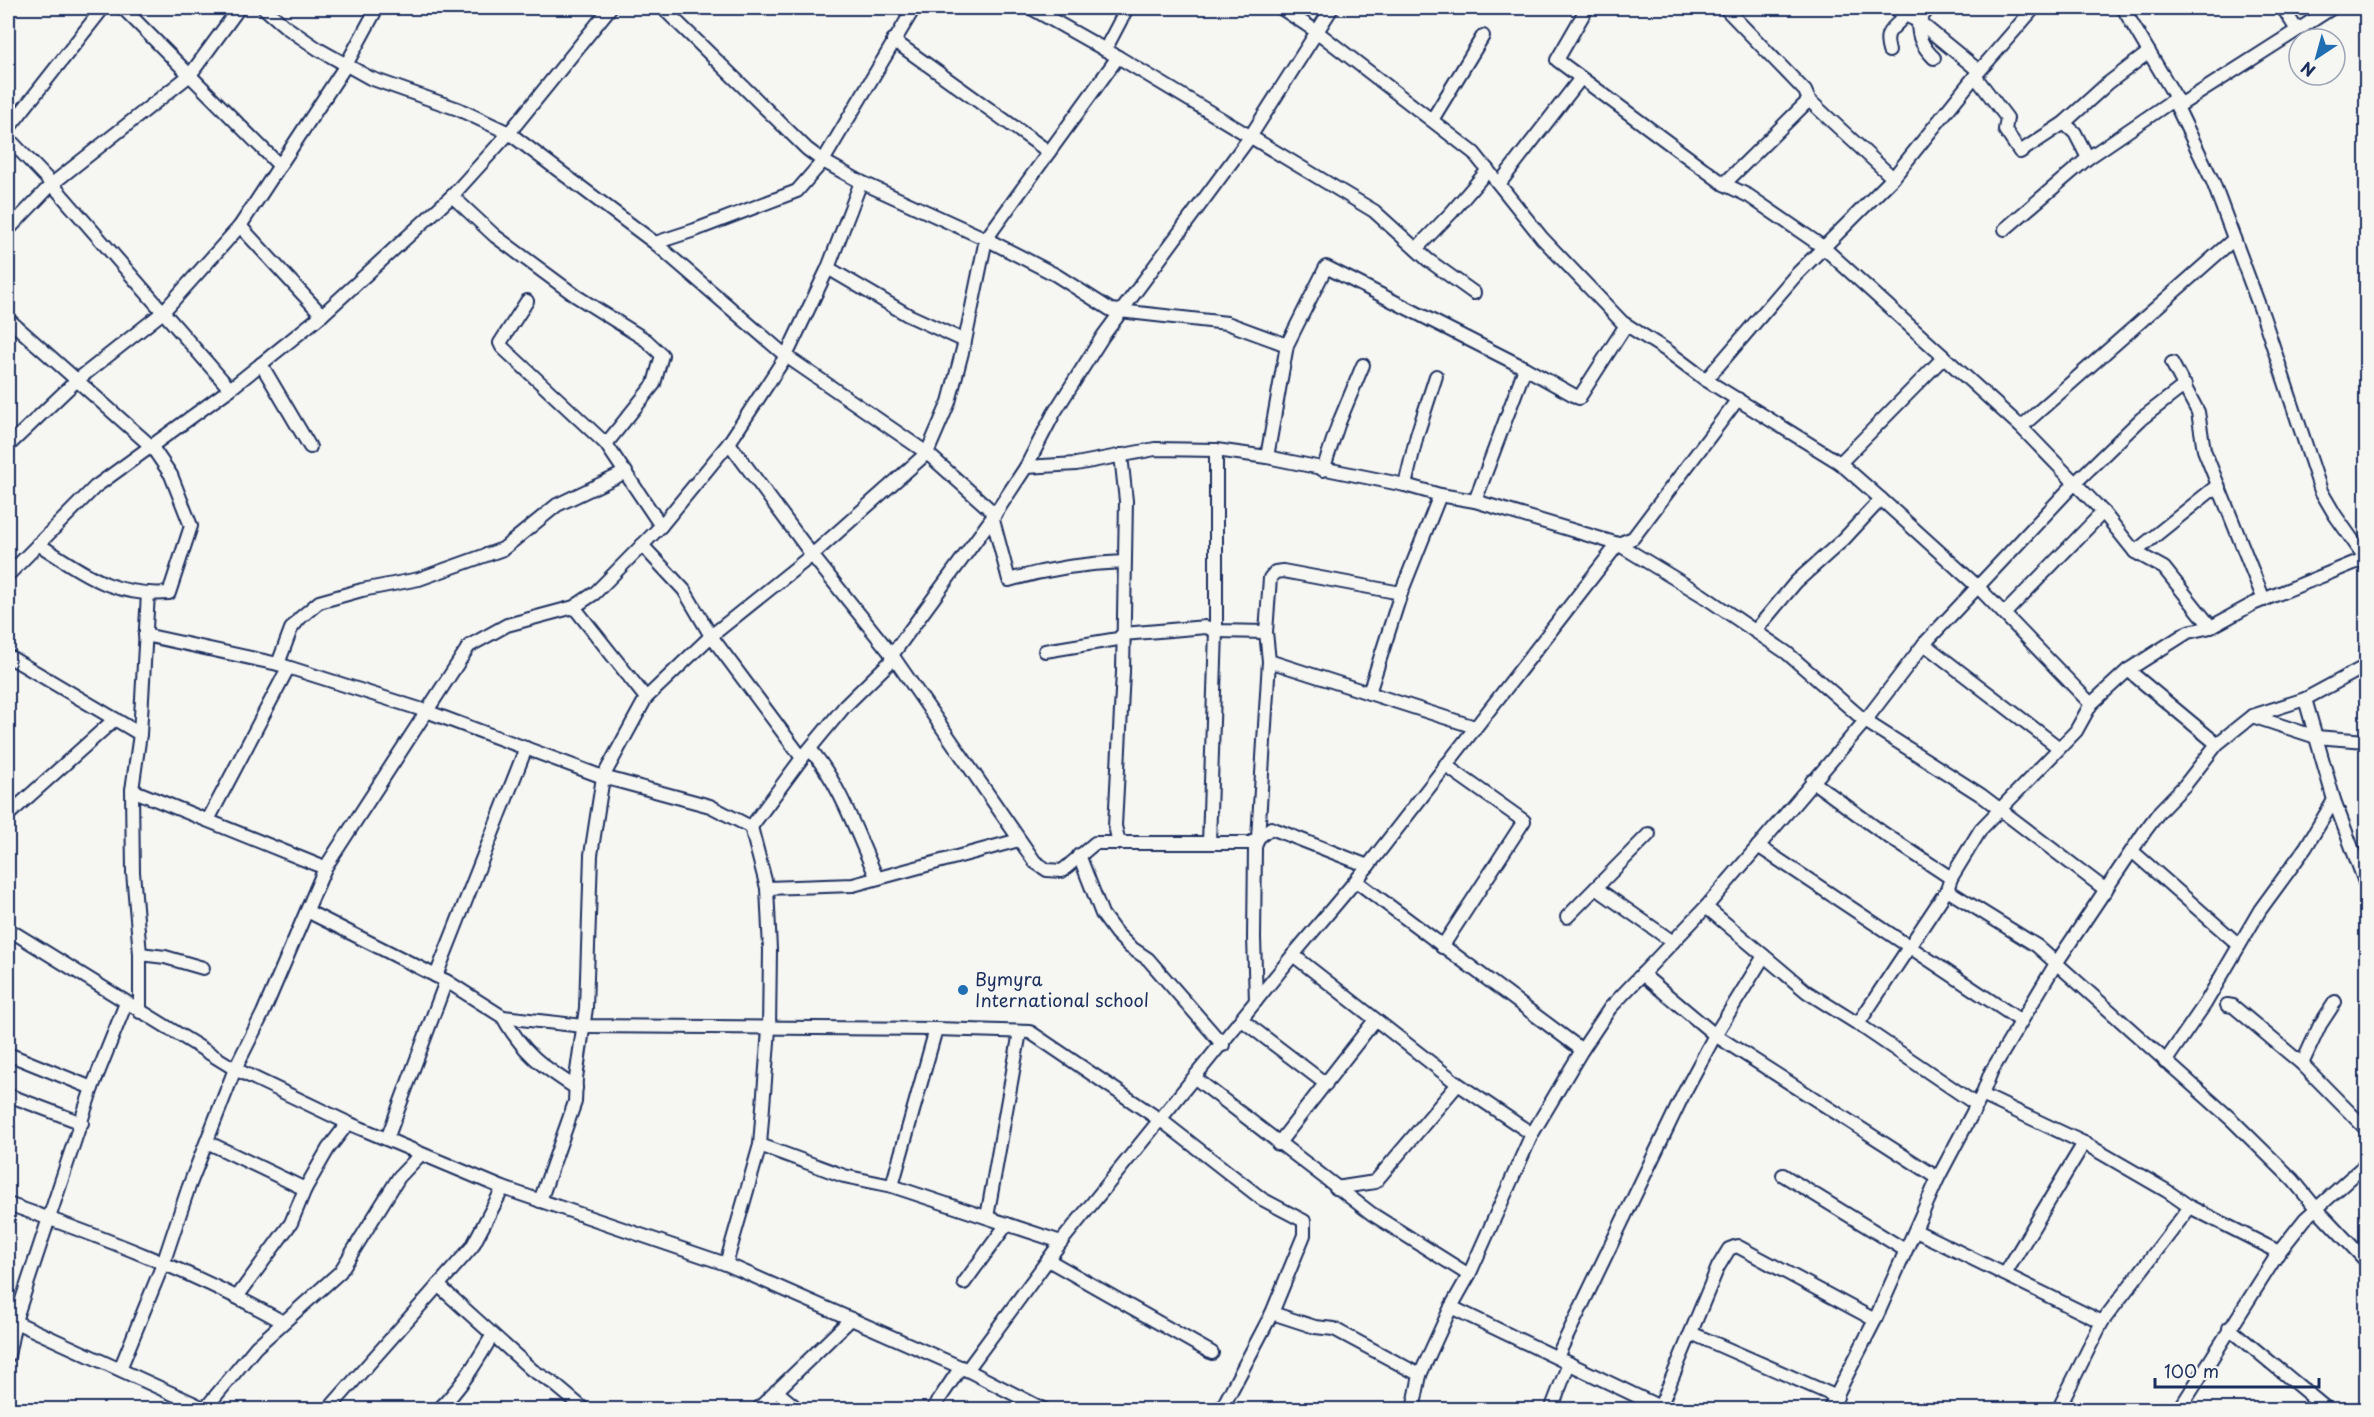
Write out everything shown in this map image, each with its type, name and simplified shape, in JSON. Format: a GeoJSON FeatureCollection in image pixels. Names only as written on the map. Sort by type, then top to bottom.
{"type":"FeatureCollection","features":[{"type":"Feature","properties":{"kind":"street"},"geometry":{"type":"LineString","coordinates":[[8,129],[103,8]]}},
{"type":"Feature","properties":{"kind":"street"},"geometry":{"type":"LineString","coordinates":[[123,8],[280,166]]}},
{"type":"Feature","properties":{"kind":"street"},"geometry":{"type":"LineString","coordinates":[[8,230],[52,184],[190,75],[239,8]]}},
{"type":"Feature","properties":{"kind":"street"},"geometry":{"type":"LineString","coordinates":[[264,8],[286,27],[370,78],[458,109],[508,133],[656,243],[786,356],[927,453],[995,514]]}},
{"type":"Feature","properties":{"kind":"street"},"geometry":{"type":"LineString","coordinates":[[8,446],[76,381],[162,313],[240,226],[346,65],[378,8]]}},
{"type":"Feature","properties":{"kind":"street"},"geometry":{"type":"LineString","coordinates":[[8,575],[95,488],[230,388],[322,315],[452,196],[508,133],[609,8]]}},
{"type":"Feature","properties":{"kind":"street"},"geometry":{"type":"LineString","coordinates":[[663,8],[807,149],[823,161],[861,182],[986,239],[1056,275],[1111,310],[1227,323],[1287,345]]}},
{"type":"Feature","properties":{"kind":"street"},"geometry":{"type":"LineString","coordinates":[[656,243],[797,191],[823,161],[914,8]]}},
{"type":"Feature","properties":{"kind":"street"},"geometry":{"type":"LineString","coordinates":[[1031,8],[1118,57],[1374,212],[1416,249],[1473,292]]}},
{"type":"Feature","properties":{"kind":"street"},"geometry":{"type":"LineString","coordinates":[[1105,50],[1127,8]]}},
{"type":"Feature","properties":{"kind":"street"},"geometry":{"type":"LineString","coordinates":[[1281,8],[1316,31],[1474,153],[1542,238],[1626,325],[1666,350],[1706,380],[1840,463],[1881,498],[1978,587],[2091,704]]}},
{"type":"Feature","properties":{"kind":"street"},"geometry":{"type":"LineString","coordinates":[[750,827],[845,706],[890,662],[892,655],[995,514],[1026,467],[1054,413],[1103,336],[1250,137],[1332,8]]}},
{"type":"Feature","properties":{"kind":"street"},"geometry":{"type":"LineString","coordinates":[[1725,8],[1805,90],[1809,100],[1893,178]]}},
{"type":"Feature","properties":{"kind":"street"},"geometry":{"type":"LineString","coordinates":[[1929,8],[1918,21],[1920,40],[1934,58]]}},
{"type":"Feature","properties":{"kind":"street"},"geometry":{"type":"LineString","coordinates":[[1706,380],[1773,301],[1823,247],[1893,178],[2034,8]]}},
{"type":"Feature","properties":{"kind":"street"},"geometry":{"type":"LineString","coordinates":[[1858,1024],[1949,884],[1981,829],[2076,731],[2091,704],[2128,670],[2188,632],[2211,627],[2264,600],[2366,559],[2321,491],[2263,316],[2213,182],[2177,103],[2123,8]]}},
{"type":"Feature","properties":{"kind":"street"},"geometry":{"type":"LineString","coordinates":[[2283,8],[2295,27]]}},
{"type":"Feature","properties":{"kind":"street"},"geometry":{"type":"LineString","coordinates":[[2302,27],[2332,8]]}},
{"type":"Feature","properties":{"kind":"street"},"geometry":{"type":"LineString","coordinates":[[1582,9],[1557,60],[1724,184],[1749,196],[1823,247],[2021,427],[2103,512],[2135,552],[2164,568],[2211,627]]}},
{"type":"Feature","properties":{"kind":"street"},"geometry":{"type":"LineString","coordinates":[[1889,51],[1886,40],[1887,32],[1900,11],[1918,21],[1977,74],[2007,118],[2005,129],[2020,152],[2064,123],[2107,84],[2149,52]]}},
{"type":"Feature","properties":{"kind":"street"},"geometry":{"type":"LineString","coordinates":[[1432,120],[1483,36]]}},
{"type":"Feature","properties":{"kind":"street"},"geometry":{"type":"LineString","coordinates":[[2005,229],[2088,158],[2287,36]]}},
{"type":"Feature","properties":{"kind":"street"},"geometry":{"type":"LineString","coordinates":[[893,40],[1049,152]]}},
{"type":"Feature","properties":{"kind":"street"},"geometry":{"type":"LineString","coordinates":[[540,1201],[576,1102],[583,1026],[591,855],[603,777],[646,698],[711,636],[812,555],[927,453],[949,402],[965,341],[986,239],[1118,57]]}},
{"type":"Feature","properties":{"kind":"street"},"geometry":{"type":"LineString","coordinates":[[1499,184],[1581,78]]}},
{"type":"Feature","properties":{"kind":"street"},"geometry":{"type":"LineString","coordinates":[[1724,184],[1809,100]]}},
{"type":"Feature","properties":{"kind":"street"},"geometry":{"type":"LineString","coordinates":[[2064,123],[2075,133],[2088,158]]}},
{"type":"Feature","properties":{"kind":"street"},"geometry":{"type":"LineString","coordinates":[[8,138],[52,184],[162,313],[230,388]]}},
{"type":"Feature","properties":{"kind":"street"},"geometry":{"type":"LineString","coordinates":[[1416,249],[1488,170]]}},
{"type":"Feature","properties":{"kind":"street"},"geometry":{"type":"LineString","coordinates":[[120,1369],[163,1264],[235,1069],[263,1013],[325,868],[469,646],[507,625],[574,607],[595,593],[661,526],[729,443],[786,356],[828,268],[861,182]]}},
{"type":"Feature","properties":{"kind":"street"},"geometry":{"type":"LineString","coordinates":[[452,196],[495,236],[576,296],[646,340],[662,355],[654,384],[606,444]]}},
{"type":"Feature","properties":{"kind":"street"},"geometry":{"type":"LineString","coordinates":[[240,226],[322,315]]}},
{"type":"Feature","properties":{"kind":"street"},"geometry":{"type":"LineString","coordinates":[[2021,427],[2234,239]]}},
{"type":"Feature","properties":{"kind":"street"},"geometry":{"type":"LineString","coordinates":[[1267,457],[1287,345],[1326,267],[1525,368],[1579,398],[1626,325]]}},
{"type":"Feature","properties":{"kind":"street"},"geometry":{"type":"LineString","coordinates":[[828,268],[908,315],[965,341]]}},
{"type":"Feature","properties":{"kind":"street"},"geometry":{"type":"LineString","coordinates":[[528,301],[500,343],[606,444],[661,526]]}},
{"type":"Feature","properties":{"kind":"street"},"geometry":{"type":"LineString","coordinates":[[8,319],[152,447],[171,475],[191,526],[169,593],[121,590],[90,577],[38,544]]}},
{"type":"Feature","properties":{"kind":"street"},"geometry":{"type":"LineString","coordinates":[[1840,463],[1944,357]]}},
{"type":"Feature","properties":{"kind":"street"},"geometry":{"type":"LineString","coordinates":[[2172,363],[2198,412],[2204,450],[2264,600]]}},
{"type":"Feature","properties":{"kind":"street"},"geometry":{"type":"LineString","coordinates":[[261,364],[310,447]]}},
{"type":"Feature","properties":{"kind":"street"},"geometry":{"type":"LineString","coordinates":[[1323,470],[1338,425],[1363,365]]}},
{"type":"Feature","properties":{"kind":"street"},"geometry":{"type":"LineString","coordinates":[[1475,501],[1525,368]]}},
{"type":"Feature","properties":{"kind":"street"},"geometry":{"type":"LineString","coordinates":[[1405,485],[1417,435],[1436,376]]}},
{"type":"Feature","properties":{"kind":"street"},"geometry":{"type":"LineString","coordinates":[[1413,1410],[1420,1375],[1451,1307],[1469,1275],[1532,1134],[1610,1008],[1706,907],[1865,721],[1924,644],[2075,483],[2141,419],[2185,385]]}},
{"type":"Feature","properties":{"kind":"street"},"geometry":{"type":"LineString","coordinates":[[932,1410],[1061,1242],[1368,866],[1618,544],[1633,538],[1738,399]]}},
{"type":"Feature","properties":{"kind":"street"},"geometry":{"type":"LineString","coordinates":[[729,443],[812,555],[892,655],[1035,862],[1047,870],[1062,871],[1095,843],[1251,843],[1271,828],[1368,866]]}},
{"type":"Feature","properties":{"kind":"street"},"geometry":{"type":"LineString","coordinates":[[1026,467],[1076,464],[1155,449],[1216,450],[1267,457],[1475,501],[1618,544],[1702,595],[1787,653],[1865,721],[2000,809],[2106,890]]}},
{"type":"Feature","properties":{"kind":"street"},"geometry":{"type":"LineString","coordinates":[[1209,843],[1216,631],[1216,450]]}},
{"type":"Feature","properties":{"kind":"street"},"geometry":{"type":"LineString","coordinates":[[1119,843],[1115,826],[1123,672],[1126,501],[1122,455]]}},
{"type":"Feature","properties":{"kind":"street"},"geometry":{"type":"LineString","coordinates":[[208,820],[283,666],[291,629],[319,602],[362,590],[419,579],[502,549],[557,505],[626,471]]}},
{"type":"Feature","properties":{"kind":"street"},"geometry":{"type":"LineString","coordinates":[[2135,552],[2218,485]]}},
{"type":"Feature","properties":{"kind":"street"},"geometry":{"type":"LineString","coordinates":[[1369,693],[1401,593],[1440,495]]}},
{"type":"Feature","properties":{"kind":"street"},"geometry":{"type":"LineString","coordinates":[[1755,631],[1796,582],[1844,539],[1881,498]]}},
{"type":"Feature","properties":{"kind":"street"},"geometry":{"type":"LineString","coordinates":[[2005,614],[2103,512]]}},
{"type":"Feature","properties":{"kind":"street"},"geometry":{"type":"LineString","coordinates":[[995,514],[993,520],[1009,580],[1039,572],[1092,563],[1124,562]]}},
{"type":"Feature","properties":{"kind":"street"},"geometry":{"type":"LineString","coordinates":[[642,544],[684,590],[711,636],[806,753],[818,759],[844,804],[877,878]]}},
{"type":"Feature","properties":{"kind":"street"},"geometry":{"type":"LineString","coordinates":[[1256,1001],[1255,848],[1258,838],[1269,661],[1266,632],[1270,578],[1275,572],[1283,571],[1401,593]]}},
{"type":"Feature","properties":{"kind":"street"},"geometry":{"type":"LineString","coordinates":[[140,1012],[140,954],[133,872],[132,790],[140,734],[148,593]]}},
{"type":"Feature","properties":{"kind":"street"},"geometry":{"type":"LineString","coordinates":[[574,607],[646,698]]}},
{"type":"Feature","properties":{"kind":"street"},"geometry":{"type":"LineString","coordinates":[[1045,651],[1118,639],[1123,634],[1206,627],[1216,631],[1266,632]]}},
{"type":"Feature","properties":{"kind":"street"},"geometry":{"type":"LineString","coordinates":[[145,635],[283,666],[426,711],[603,777],[710,806],[750,827],[767,888],[770,950],[769,1029],[760,1145],[726,1264]]}},
{"type":"Feature","properties":{"kind":"street"},"geometry":{"type":"LineString","coordinates":[[1924,644],[2058,747]]}},
{"type":"Feature","properties":{"kind":"street"},"geometry":{"type":"LineString","coordinates":[[8,656],[140,734]]}},
{"type":"Feature","properties":{"kind":"street"},"geometry":{"type":"LineString","coordinates":[[1269,661],[1475,727]]}},
{"type":"Feature","properties":{"kind":"street"},"geometry":{"type":"LineString","coordinates":[[1829,1410],[1875,1320],[1938,1178],[1991,1072],[2055,964],[2160,811],[2185,785],[2217,744],[2252,716],[2305,699],[2367,666]]}},
{"type":"Feature","properties":{"kind":"street"},"geometry":{"type":"LineString","coordinates":[[2128,670],[2217,744]]}},
{"type":"Feature","properties":{"kind":"street"},"geometry":{"type":"LineString","coordinates":[[2305,699],[2334,800],[2367,885]]}},
{"type":"Feature","properties":{"kind":"street"},"geometry":{"type":"LineString","coordinates":[[2252,716],[2316,737],[2367,741]]}},
{"type":"Feature","properties":{"kind":"street"},"geometry":{"type":"LineString","coordinates":[[8,815],[115,719]]}},
{"type":"Feature","properties":{"kind":"street"},"geometry":{"type":"LineString","coordinates":[[2321,755],[2332,738]]}},
{"type":"Feature","properties":{"kind":"street"},"geometry":{"type":"LineString","coordinates":[[387,1139],[441,979],[526,748]]}},
{"type":"Feature","properties":{"kind":"street"},"geometry":{"type":"LineString","coordinates":[[1442,947],[1524,821],[1445,765]]}},
{"type":"Feature","properties":{"kind":"street"},"geometry":{"type":"LineString","coordinates":[[1812,781],[1891,838],[1949,884],[2037,946],[2164,1062],[2232,1120],[2294,1180],[2316,1208],[2367,1261]]}},
{"type":"Feature","properties":{"kind":"street"},"geometry":{"type":"LineString","coordinates":[[132,790],[325,868]]}},
{"type":"Feature","properties":{"kind":"street"},"geometry":{"type":"LineString","coordinates":[[2164,1062],[2205,1004],[2260,909],[2306,847],[2334,800]]}},
{"type":"Feature","properties":{"kind":"street"},"geometry":{"type":"LineString","coordinates":[[1567,917],[1649,834]]}},
{"type":"Feature","properties":{"kind":"street"},"geometry":{"type":"LineString","coordinates":[[767,888],[853,885],[1019,840]]}},
{"type":"Feature","properties":{"kind":"street"},"geometry":{"type":"LineString","coordinates":[[1758,846],[2021,1021]]}},
{"type":"Feature","properties":{"kind":"street"},"geometry":{"type":"LineString","coordinates":[[2132,851],[2239,945]]}},
{"type":"Feature","properties":{"kind":"street"},"geometry":{"type":"LineString","coordinates":[[1079,855],[1102,914],[1116,933],[1130,947],[1148,959],[1222,1045]]}},
{"type":"Feature","properties":{"kind":"street"},"geometry":{"type":"LineString","coordinates":[[1356,881],[1582,1050]]}},
{"type":"Feature","properties":{"kind":"street"},"geometry":{"type":"LineString","coordinates":[[1596,888],[1673,942]]}},
{"type":"Feature","properties":{"kind":"street"},"geometry":{"type":"LineString","coordinates":[[1706,907],[1807,992],[1979,1100],[2084,1143],[2167,1191],[2190,1208],[2279,1252]]}},
{"type":"Feature","properties":{"kind":"street"},"geometry":{"type":"LineString","coordinates":[[307,911],[441,979],[503,1017],[583,1026],[1030,1032],[1161,1120],[1262,1199],[1304,1221],[1304,1235],[1272,1313],[1221,1410]]}},
{"type":"Feature","properties":{"kind":"street"},"geometry":{"type":"LineString","coordinates":[[8,929],[235,1069],[348,1123],[503,1188],[726,1264],[964,1368],[1045,1410]]}},
{"type":"Feature","properties":{"kind":"street"},"geometry":{"type":"LineString","coordinates":[[140,954],[165,957],[203,968]]}},
{"type":"Feature","properties":{"kind":"street"},"geometry":{"type":"LineString","coordinates":[[1293,956],[1458,1084],[1532,1134]]}},
{"type":"Feature","properties":{"kind":"street"},"geometry":{"type":"LineString","coordinates":[[1551,1410],[1563,1360],[1638,1186],[1715,1035],[1764,956]]}},
{"type":"Feature","properties":{"kind":"street"},"geometry":{"type":"LineString","coordinates":[[1642,974],[1715,1035],[1938,1178]]}},
{"type":"Feature","properties":{"kind":"street"},"geometry":{"type":"LineString","coordinates":[[2302,1064],[2320,1025],[2335,1002]]}},
{"type":"Feature","properties":{"kind":"street"},"geometry":{"type":"LineString","coordinates":[[8,1356],[11,1320],[50,1219],[92,1088],[126,1003]]}},
{"type":"Feature","properties":{"kind":"street"},"geometry":{"type":"LineString","coordinates":[[2227,1005],[2233,1006],[2302,1064],[2367,1129]]}},
{"type":"Feature","properties":{"kind":"street"},"geometry":{"type":"LineString","coordinates":[[503,1017],[515,1039],[538,1063],[576,1088]]}},
{"type":"Feature","properties":{"kind":"street"},"geometry":{"type":"LineString","coordinates":[[1242,1020],[1326,1084]]}},
{"type":"Feature","properties":{"kind":"street"},"geometry":{"type":"LineString","coordinates":[[1278,1144],[1375,1020]]}},
{"type":"Feature","properties":{"kind":"street"},"geometry":{"type":"LineString","coordinates":[[892,1186],[936,1029]]}},
{"type":"Feature","properties":{"kind":"street"},"geometry":{"type":"LineString","coordinates":[[987,1216],[1020,1032]]}},
{"type":"Feature","properties":{"kind":"street"},"geometry":{"type":"LineString","coordinates":[[8,1054],[92,1088]]}},
{"type":"Feature","properties":{"kind":"street"},"geometry":{"type":"LineString","coordinates":[[1195,1078],[1372,1214],[1469,1275]]}},
{"type":"Feature","properties":{"kind":"street"},"geometry":{"type":"LineString","coordinates":[[1336,1188],[1375,1182],[1458,1084]]}},
{"type":"Feature","properties":{"kind":"street"},"geometry":{"type":"LineString","coordinates":[[8,1095],[82,1123]]}},
{"type":"Feature","properties":{"kind":"street"},"geometry":{"type":"LineString","coordinates":[[237,1297],[291,1223],[305,1189],[328,1149],[348,1123]]}},
{"type":"Feature","properties":{"kind":"street"},"geometry":{"type":"LineString","coordinates":[[207,1142],[305,1189]]}},
{"type":"Feature","properties":{"kind":"street"},"geometry":{"type":"LineString","coordinates":[[2005,1274],[2084,1143]]}},
{"type":"Feature","properties":{"kind":"street"},"geometry":{"type":"LineString","coordinates":[[760,1145],[844,1176],[892,1186],[1061,1242]]}},
{"type":"Feature","properties":{"kind":"street"},"geometry":{"type":"LineString","coordinates":[[11,1320],[206,1409],[255,1347],[340,1272],[399,1177],[421,1154]]}},
{"type":"Feature","properties":{"kind":"street"},"geometry":{"type":"LineString","coordinates":[[2179,1410],[2279,1252],[2316,1208],[2367,1164]]}},
{"type":"Feature","properties":{"kind":"street"},"geometry":{"type":"LineString","coordinates":[[1783,1175],[1905,1250]]}},
{"type":"Feature","properties":{"kind":"street"},"geometry":{"type":"LineString","coordinates":[[328,1410],[472,1247],[503,1188]]}},
{"type":"Feature","properties":{"kind":"street"},"geometry":{"type":"LineString","coordinates":[[8,1204],[163,1264],[237,1297],[283,1322]]}},
{"type":"Feature","properties":{"kind":"street"},"geometry":{"type":"LineString","coordinates":[[2058,1410],[2102,1322],[2190,1208]]}},
{"type":"Feature","properties":{"kind":"street"},"geometry":{"type":"LineString","coordinates":[[964,1283],[1007,1224]]}},
{"type":"Feature","properties":{"kind":"street"},"geometry":{"type":"LineString","coordinates":[[1916,1231],[2102,1322]]}},
{"type":"Feature","properties":{"kind":"street"},"geometry":{"type":"LineString","coordinates":[[1451,1307],[1663,1408],[1718,1267],[1729,1249],[1737,1246],[1875,1320]]}},
{"type":"Feature","properties":{"kind":"street"},"geometry":{"type":"LineString","coordinates":[[1048,1260],[1212,1353]]}},
{"type":"Feature","properties":{"kind":"street"},"geometry":{"type":"LineString","coordinates":[[438,1285],[492,1336],[585,1410]]}},
{"type":"Feature","properties":{"kind":"street"},"geometry":{"type":"LineString","coordinates":[[1272,1313],[1314,1327],[1334,1329],[1420,1375]]}},
{"type":"Feature","properties":{"kind":"street"},"geometry":{"type":"LineString","coordinates":[[757,1410],[851,1319]]}},
{"type":"Feature","properties":{"kind":"street"},"geometry":{"type":"LineString","coordinates":[[2229,1328],[2328,1410]]}},
{"type":"Feature","properties":{"kind":"street"},"geometry":{"type":"LineString","coordinates":[[1691,1333],[1837,1397]]}},
{"type":"Feature","properties":{"kind":"street"},"geometry":{"type":"LineString","coordinates":[[438,1410],[473,1368],[492,1336]]}},
{"type":"Feature","properties":{"kind":"street"},"geometry":{"type":"LineString","coordinates":[[776,1390],[798,1410]]}},
{"type":"Feature","properties":{"kind":"street"},"geometry":{"type":"LineString","coordinates":[[1634,1410],[1639,1396]]}},
{"type":"Feature","properties":{"kind":"place","name":"Bymyra International school"},"geometry":{"type":"Point","coordinates":[963,990]}}]}
